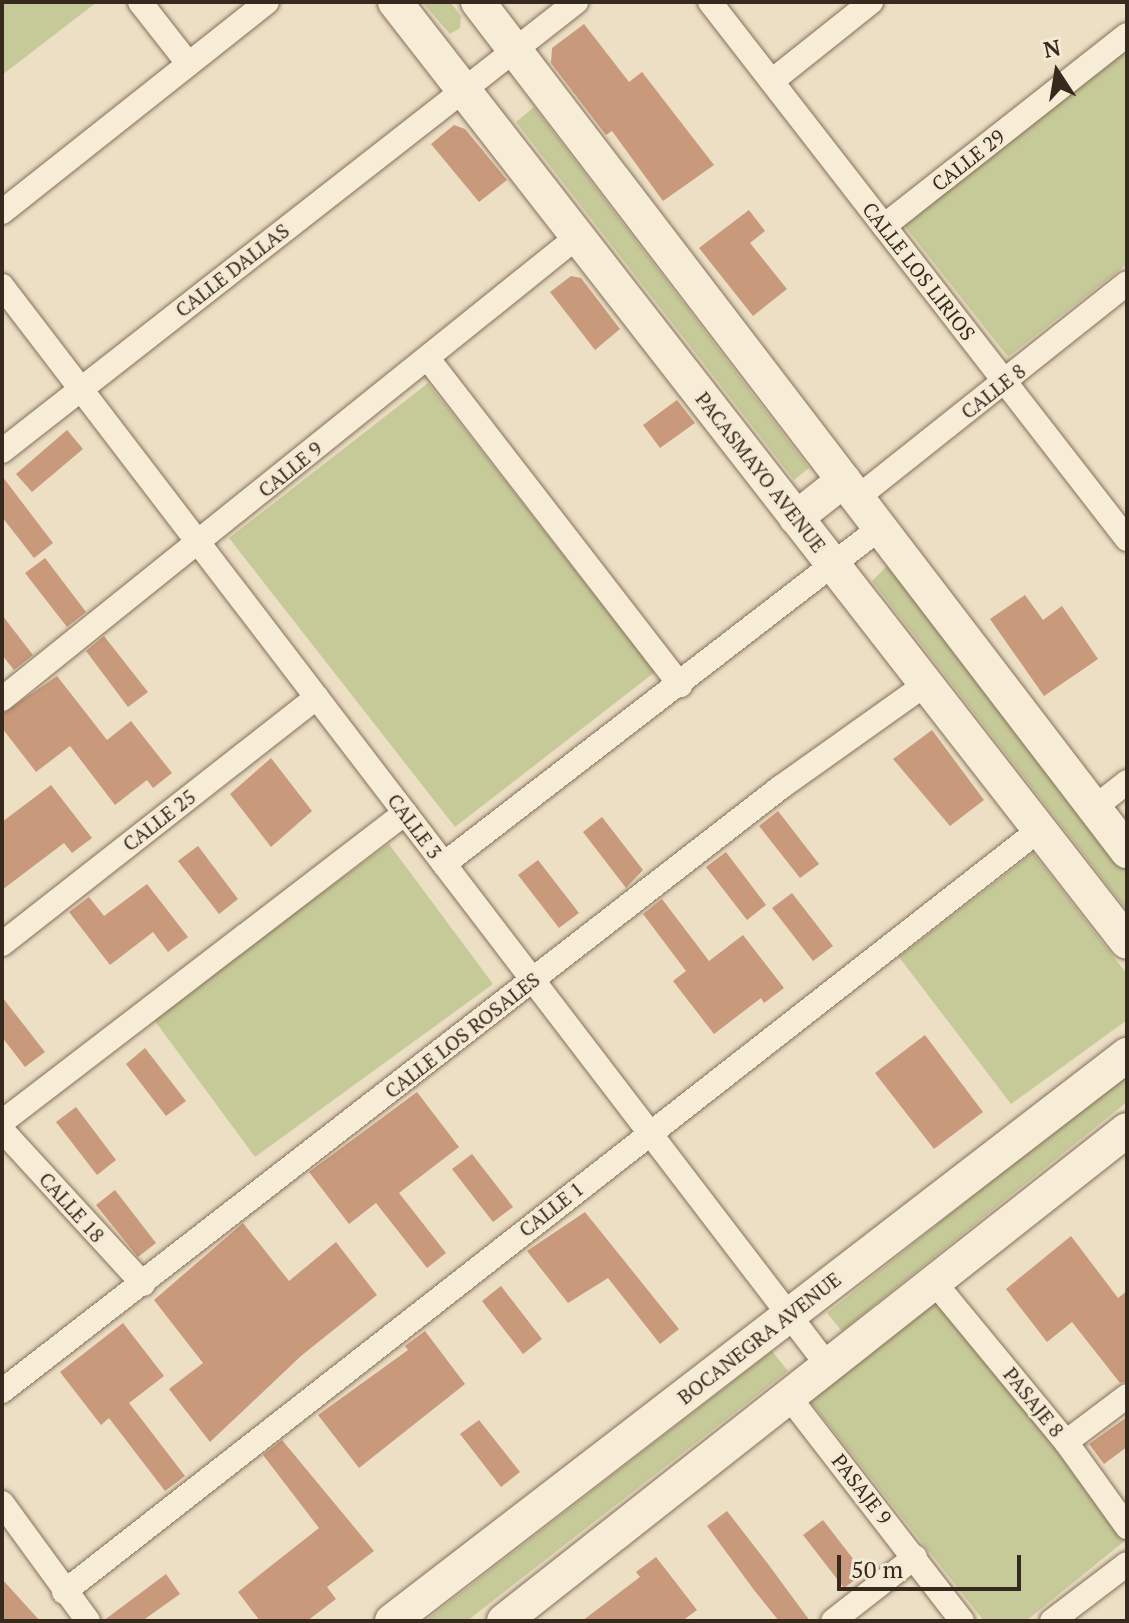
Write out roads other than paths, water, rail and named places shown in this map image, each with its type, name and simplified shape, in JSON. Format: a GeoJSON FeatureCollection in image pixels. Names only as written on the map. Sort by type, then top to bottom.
{"type":"FeatureCollection","features":[{"type":"Feature","properties":{"kind":"main road","name":"PACASMAYO AVENUE"},"geometry":{"type":"LineString","coordinates":[[395,2],[1127,942]]}},
{"type":"Feature","properties":{"kind":"main road"},"geometry":{"type":"LineString","coordinates":[[478,2],[1127,851]]}},
{"type":"Feature","properties":{"kind":"main road"},"geometry":{"type":"LineString","coordinates":[[796,518],[850,489]]}},
{"type":"Feature","properties":{"kind":"main road","name":"BOCANEGRA AVENUE"},"geometry":{"type":"LineString","coordinates":[[392,1621],[1127,1055]]}},
{"type":"Feature","properties":{"kind":"main road"},"geometry":{"type":"LineString","coordinates":[[504,1621],[1127,1130]]}},
{"type":"Feature","properties":{"kind":"street"},"geometry":{"type":"LineString","coordinates":[[140,2],[187,62]]}},
{"type":"Feature","properties":{"kind":"street"},"geometry":{"type":"LineString","coordinates":[[2,212],[187,62],[267,2]]}},
{"type":"Feature","properties":{"kind":"street","name":"CALLE DALLAS"},"geometry":{"type":"LineString","coordinates":[[2,451],[576,2]]}},
{"type":"Feature","properties":{"kind":"street","name":"CALLE LOS LIRIOS"},"geometry":{"type":"LineString","coordinates":[[710,2],[1126,537]]}},
{"type":"Feature","properties":{"kind":"street"},"geometry":{"type":"LineString","coordinates":[[772,81],[871,2]]}},
{"type":"Feature","properties":{"kind":"street","name":"CALLE 29"},"geometry":{"type":"LineString","coordinates":[[884,226],[1127,35]]}},
{"type":"Feature","properties":{"kind":"street","name":"CALLE 9"},"geometry":{"type":"LineString","coordinates":[[2,699],[199,539],[429,360],[577,237]]}},
{"type":"Feature","properties":{"kind":"street","name":"CALLE 8"},"geometry":{"type":"LineString","coordinates":[[850,489],[1004,381],[1127,283]]}},
{"type":"Feature","properties":{"kind":"street","name":"CALLE 3"},"geometry":{"type":"LineString","coordinates":[[2,286],[199,539],[828,1366]]}},
{"type":"Feature","properties":{"kind":"street"},"geometry":{"type":"LineString","coordinates":[[429,360],[680,685]]}},
{"type":"Feature","properties":{"kind":"street"},"geometry":{"type":"LineString","coordinates":[[444,864],[835,566],[880,528]]}},
{"type":"Feature","properties":{"kind":"street","name":"CALLE LOS ROSALES"},"geometry":{"type":"LineString","coordinates":[[2,1391],[781,787],[926,684]]}},
{"type":"Feature","properties":{"kind":"street","name":"CALLE 25"},"geometry":{"type":"LineString","coordinates":[[2,944],[317,697]]}},
{"type":"Feature","properties":{"kind":"street"},"geometry":{"type":"LineString","coordinates":[[1094,808],[1127,782]]}},
{"type":"Feature","properties":{"kind":"street"},"geometry":{"type":"LineString","coordinates":[[2,1122],[405,813]]}},
{"type":"Feature","properties":{"kind":"street","name":"CALLE 1"},"geometry":{"type":"LineString","coordinates":[[64,1592],[1039,830]]}},
{"type":"Feature","properties":{"kind":"street","name":"CALLE 18"},"geometry":{"type":"LineString","coordinates":[[2,1130],[143,1284]]}},
{"type":"Feature","properties":{"kind":"street","name":"PASAJE 8"},"geometry":{"type":"LineString","coordinates":[[934,1282],[1066,1442],[1127,1527]]}},
{"type":"Feature","properties":{"kind":"street"},"geometry":{"type":"LineString","coordinates":[[1066,1442],[1127,1396]]}},
{"type":"Feature","properties":{"kind":"street","name":"PASAJE 9"},"geometry":{"type":"LineString","coordinates":[[789,1397],[962,1621]]}},
{"type":"Feature","properties":{"kind":"street"},"geometry":{"type":"LineString","coordinates":[[2,1503],[88,1621]]}},
{"type":"Feature","properties":{"kind":"street"},"geometry":{"type":"LineString","coordinates":[[833,1621],[915,1557]]}},
{"type":"Feature","properties":{"kind":"street"},"geometry":{"type":"LineString","coordinates":[[1052,1621],[1127,1564]]}}]}
